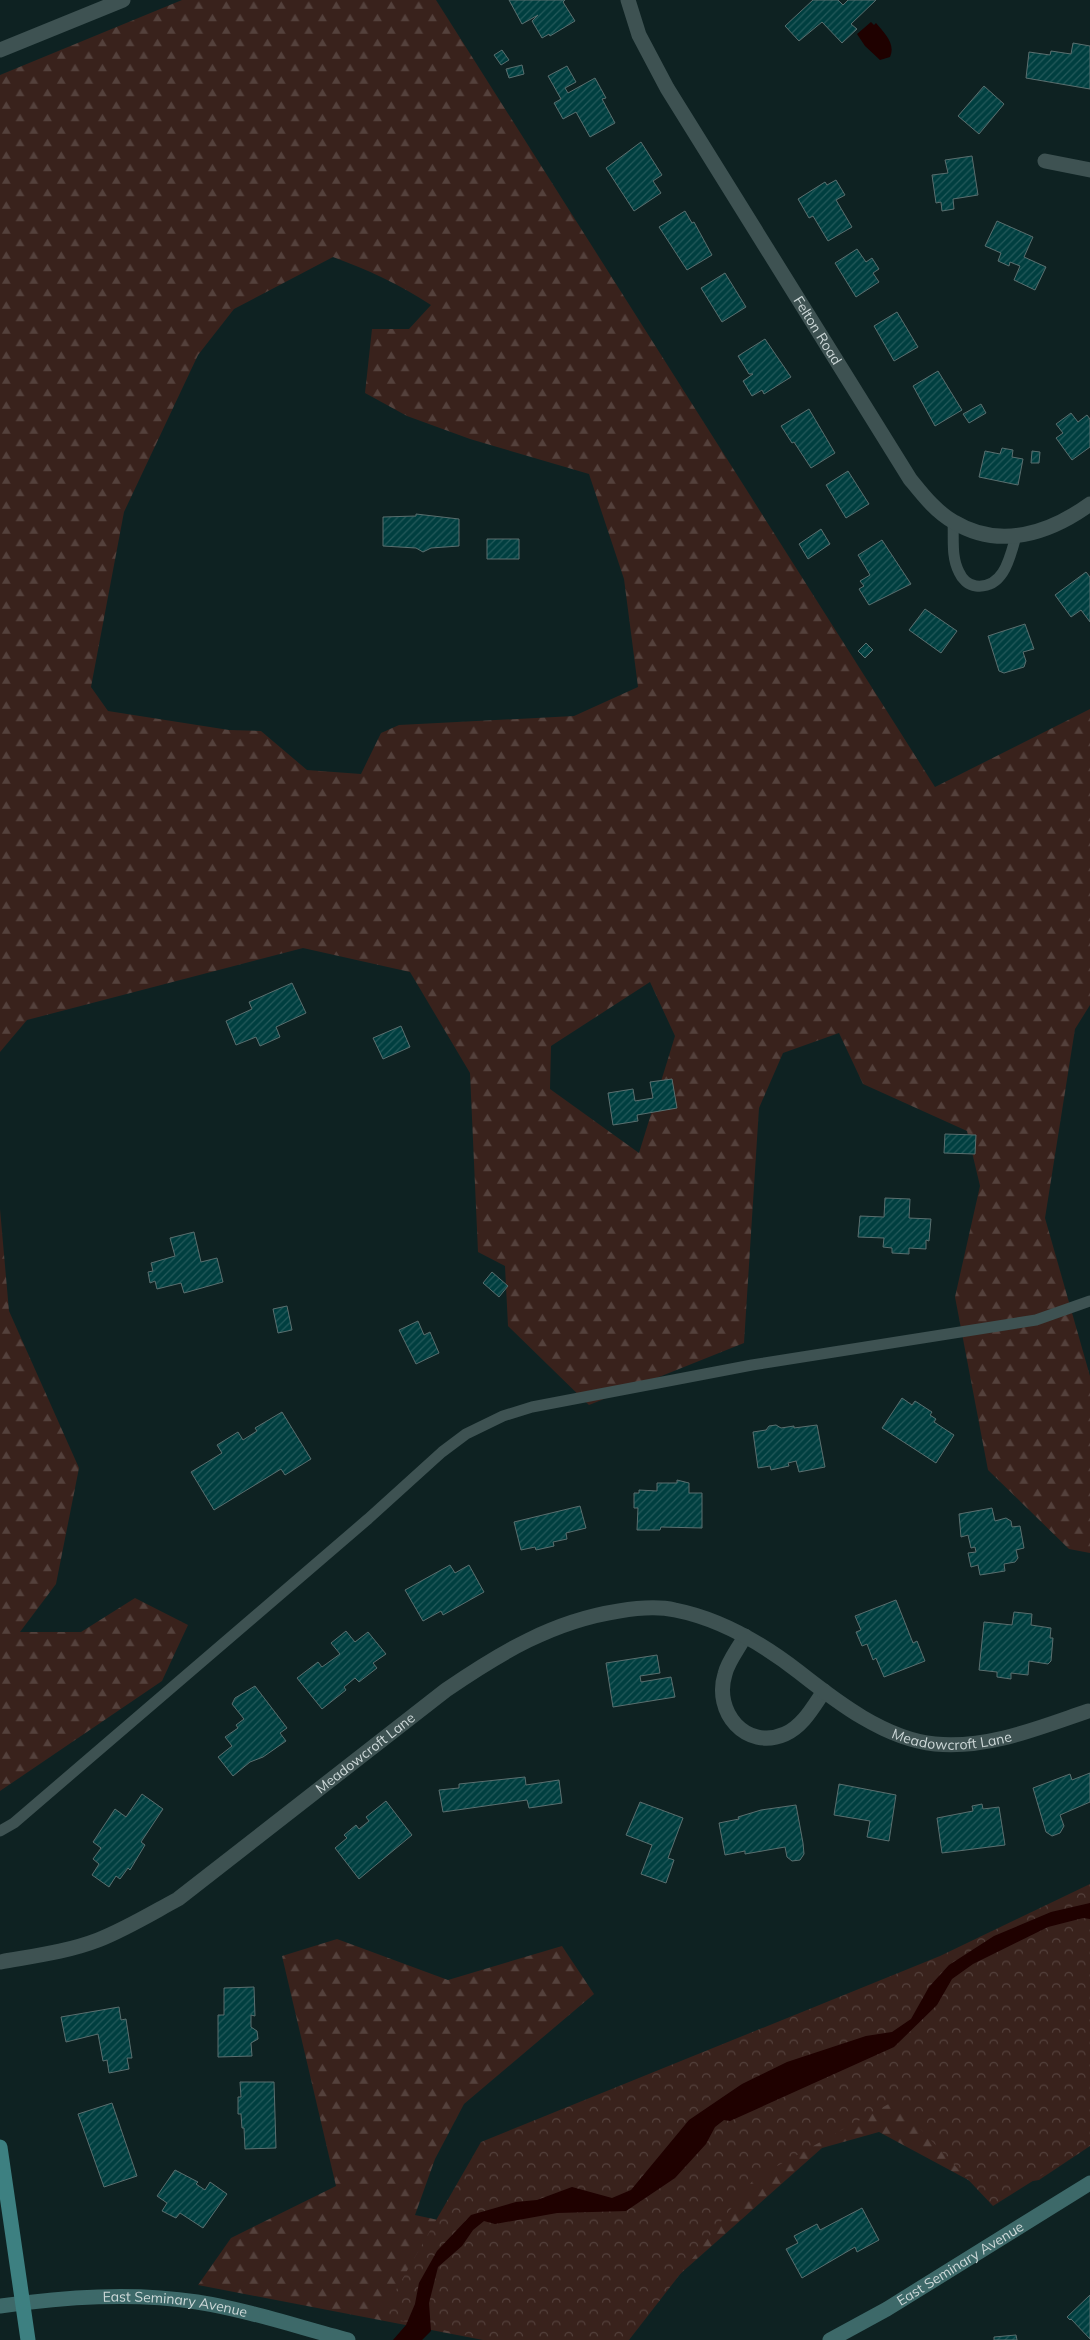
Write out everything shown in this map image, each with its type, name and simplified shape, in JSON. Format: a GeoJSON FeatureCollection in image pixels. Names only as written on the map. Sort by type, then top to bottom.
{"type":"FeatureCollection","features":[{"type":"Feature","properties":{"kind":"main road"},"geometry":{"type":"LineString","coordinates":[[0,2147],[28,2340]]}},
{"type":"Feature","properties":{"kind":"street","name":"Felton Road"},"geometry":{"type":"LineString","coordinates":[[628,0],[639,35],[650,59],[687,122],[910,479],[931,505],[953,522],[974,532],[993,536],[1016,536],[1040,532],[1062,522],[1090,504]]}},
{"type":"Feature","properties":{"kind":"street"},"geometry":{"type":"LineString","coordinates":[[0,50],[120,1]]}},
{"type":"Feature","properties":{"kind":"street"},"geometry":{"type":"LineString","coordinates":[[1045,161],[1090,170]]}},
{"type":"Feature","properties":{"kind":"street","name":"Meadowcroft Lane"},"geometry":{"type":"LineString","coordinates":[[0,1962],[57,1952],[97,1940],[136,1923],[178,1899],[446,1690],[492,1659],[528,1639],[595,1615],[639,1608],[674,1610],[709,1619],[745,1636],[864,1717],[898,1734],[932,1744],[963,1745],[994,1741],[1088,1711]]}},
{"type":"Feature","properties":{"kind":"street"},"geometry":{"type":"LineString","coordinates":[[745,1636],[725,1673],[722,1694],[725,1712],[737,1726],[750,1734],[767,1739],[785,1734],[800,1724],[824,1691]]}},
{"type":"Feature","properties":{"kind":"street","name":"East Seminary Avenue"},"geometry":{"type":"LineString","coordinates":[[830,2340],[887,2309],[1090,2183]]}},
{"type":"Feature","properties":{"kind":"street","name":"East Seminary Avenue"},"geometry":{"type":"LineString","coordinates":[[0,2306],[86,2298],[174,2299],[219,2306],[348,2340]]}},
{"type":"Feature","properties":{"kind":"lane"},"geometry":{"type":"LineString","coordinates":[[953,522],[954,559],[965,582],[973,586],[993,583],[1002,575],[1008,566],[1016,536]]}},
{"type":"Feature","properties":{"kind":"lane"},"geometry":{"type":"LineString","coordinates":[[0,1831],[14,1823],[338,1545],[442,1452],[466,1434],[488,1423],[532,1407],[743,1367],[1036,1320],[1090,1301]]}},
{"type":"Feature","properties":{"kind":"green space"},"geometry":{"type":"Polygon","coordinates":[[[182,0],[436,0],[935,787],[1090,709],[1090,1005],[1075,1029],[1045,1218],[1090,1376],[1090,1553],[1069,1549],[988,1470],[955,1297],[980,1186],[967,1131],[863,1084],[839,1033],[783,1053],[759,1108],[744,1343],[589,1405],[508,1326],[505,1266],[478,1252],[470,1073],[410,972],[303,948],[27,1020],[0,1052],[0,75],[182,0]],[[333,257],[234,309],[198,355],[124,512],[91,687],[108,711],[229,730],[261,731],[307,770],[361,774],[381,733],[399,725],[574,716],[638,687],[624,579],[589,474],[470,439],[407,416],[365,393],[372,329],[409,329],[431,305],[383,278],[333,257]],[[650,982],[551,1046],[550,1089],[639,1153],[675,1036],[650,982]]]}},
{"type":"Feature","properties":{"kind":"green space"},"geometry":{"type":"Polygon","coordinates":[[[0,1209],[9,1311],[79,1468],[56,1584],[20,1632],[81,1632],[135,1598],[188,1625],[162,1681],[0,1791],[0,1209]]]}},
{"type":"Feature","properties":{"kind":"green space"},"geometry":{"type":"Polygon","coordinates":[[[1090,1884],[1090,2145],[993,2206],[894,2101],[754,2179],[629,2340],[487,2340],[381,2316],[481,2142],[940,1956],[1090,1884]]]}},
{"type":"Feature","properties":{"kind":"green space"},"geometry":{"type":"Polygon","coordinates":[[[1090,1890],[1090,2146],[1039,2180],[985,2189],[879,2132],[822,2148],[608,2338],[483,2340],[198,2285],[231,2238],[336,2186],[282,1956],[337,1939],[448,1980],[562,1946],[594,1994],[464,2104],[435,2159],[415,2215],[475,2228],[1090,1890]]]}},
{"type":"Feature","properties":{"kind":"shaded area"},"geometry":{"type":"Polygon","coordinates":[[[871,22],[874,25],[876,23],[888,38],[891,47],[890,57],[880,60],[865,46],[857,34],[871,22]]]}},
{"type":"Feature","properties":{"kind":"shaded area"},"geometry":{"type":"Polygon","coordinates":[[[1090,1903],[1090,1919],[1083,1918],[1048,1927],[973,1964],[952,1979],[937,2005],[894,2047],[730,2121],[724,2120],[715,2127],[706,2144],[675,2178],[626,2211],[557,2213],[495,2224],[484,2221],[473,2230],[462,2246],[438,2267],[429,2303],[431,2331],[422,2340],[393,2340],[406,2325],[415,2304],[419,2283],[437,2251],[471,2215],[516,2202],[537,2200],[572,2187],[612,2198],[631,2190],[689,2120],[742,2084],[787,2062],[866,2036],[892,2032],[911,2019],[929,1987],[949,1965],[994,1936],[1051,1912],[1090,1903]]]}},
{"type":"Feature","properties":{"kind":"building"},"geometry":{"type":"Polygon","coordinates":[[[509,0],[565,0],[563,2],[575,21],[550,36],[549,34],[542,38],[532,21],[538,15],[522,24],[509,0]]]}},
{"type":"Feature","properties":{"kind":"building"},"geometry":{"type":"Polygon","coordinates":[[[813,0],[838,0],[843,5],[848,0],[876,0],[851,24],[857,29],[842,43],[822,22],[799,41],[785,26],[813,0]]]}},
{"type":"Feature","properties":{"kind":"building"},"geometry":{"type":"Polygon","coordinates":[[[1073,43],[1090,46],[1090,89],[1026,78],[1029,52],[1050,55],[1051,51],[1071,54],[1073,43]]]}},
{"type":"Feature","properties":{"kind":"building"},"geometry":{"type":"Polygon","coordinates":[[[502,50],[509,60],[501,65],[494,55],[502,50]]]}},
{"type":"Feature","properties":{"kind":"building"},"geometry":{"type":"Polygon","coordinates":[[[522,65],[524,74],[509,78],[506,69],[522,65]]]}},
{"type":"Feature","properties":{"kind":"building"},"geometry":{"type":"Polygon","coordinates":[[[567,66],[576,82],[565,88],[568,93],[595,78],[606,98],[602,99],[615,123],[590,137],[576,112],[563,119],[554,103],[561,99],[548,76],[567,66]]]}},
{"type":"Feature","properties":{"kind":"building"},"geometry":{"type":"Polygon","coordinates":[[[984,86],[1004,104],[979,134],[958,116],[984,86]]]}},
{"type":"Feature","properties":{"kind":"building"},"geometry":{"type":"Polygon","coordinates":[[[641,142],[662,175],[653,181],[661,193],[634,211],[606,168],[641,142]]]}},
{"type":"Feature","properties":{"kind":"building"},"geometry":{"type":"Polygon","coordinates":[[[972,156],[978,195],[953,199],[954,209],[942,211],[941,202],[936,203],[932,175],[948,173],[945,160],[972,156]]]}},
{"type":"Feature","properties":{"kind":"building"},"geometry":{"type":"Polygon","coordinates":[[[836,180],[845,195],[836,200],[852,227],[828,241],[813,216],[809,218],[798,199],[825,182],[827,185],[836,180]]]}},
{"type":"Feature","properties":{"kind":"building"},"geometry":{"type":"Polygon","coordinates":[[[685,211],[692,223],[694,222],[712,255],[687,270],[659,227],[685,211]]]}},
{"type":"Feature","properties":{"kind":"building"},"geometry":{"type":"Polygon","coordinates":[[[997,221],[1033,237],[1024,257],[1046,267],[1035,290],[1014,280],[1020,266],[1010,262],[1009,266],[998,261],[1001,253],[985,246],[997,221]]]}},
{"type":"Feature","properties":{"kind":"building"},"geometry":{"type":"Polygon","coordinates":[[[857,249],[866,262],[872,258],[879,269],[873,273],[879,282],[856,297],[835,263],[857,249]]]}},
{"type":"Feature","properties":{"kind":"building"},"geometry":{"type":"Polygon","coordinates":[[[725,273],[746,307],[722,322],[701,288],[725,273]]]}},
{"type":"Feature","properties":{"kind":"building"},"geometry":{"type":"Polygon","coordinates":[[[897,312],[918,347],[894,361],[874,326],[897,312]]]}},
{"type":"Feature","properties":{"kind":"building"},"geometry":{"type":"Polygon","coordinates":[[[765,339],[791,377],[764,394],[762,390],[752,396],[743,381],[753,374],[749,374],[738,356],[765,339]]]}},
{"type":"Feature","properties":{"kind":"building"},"geometry":{"type":"Polygon","coordinates":[[[938,371],[962,410],[935,426],[913,386],[938,371]]]}},
{"type":"Feature","properties":{"kind":"building"},"geometry":{"type":"Polygon","coordinates":[[[981,404],[986,413],[969,423],[963,414],[981,404]]]}},
{"type":"Feature","properties":{"kind":"building"},"geometry":{"type":"Polygon","coordinates":[[[809,409],[835,453],[811,468],[781,426],[809,409]]]}},
{"type":"Feature","properties":{"kind":"building"},"geometry":{"type":"Polygon","coordinates":[[[1071,413],[1078,422],[1087,415],[1090,419],[1090,447],[1072,460],[1056,438],[1063,433],[1056,424],[1071,413]]]}},
{"type":"Feature","properties":{"kind":"building"},"geometry":{"type":"Polygon","coordinates":[[[1002,448],[1013,450],[1012,457],[1023,459],[1018,485],[979,477],[985,451],[1000,454],[1002,448]]]}},
{"type":"Feature","properties":{"kind":"building"},"geometry":{"type":"Polygon","coordinates":[[[1032,451],[1040,452],[1039,463],[1031,463],[1032,451]]]}},
{"type":"Feature","properties":{"kind":"building"},"geometry":{"type":"Polygon","coordinates":[[[848,471],[869,504],[846,518],[826,485],[848,471]]]}},
{"type":"Feature","properties":{"kind":"building"},"geometry":{"type":"Polygon","coordinates":[[[416,514],[459,519],[459,546],[431,548],[423,552],[416,548],[383,546],[383,517],[416,516],[416,514]]]}},
{"type":"Feature","properties":{"kind":"building"},"geometry":{"type":"Polygon","coordinates":[[[821,529],[830,544],[808,559],[799,544],[821,529]]]}},
{"type":"Feature","properties":{"kind":"building"},"geometry":{"type":"Polygon","coordinates":[[[487,539],[519,539],[519,559],[487,559],[487,539]]]}},
{"type":"Feature","properties":{"kind":"building"},"geometry":{"type":"Polygon","coordinates":[[[882,540],[911,584],[869,605],[859,589],[864,586],[860,581],[870,575],[858,555],[882,540]]]}},
{"type":"Feature","properties":{"kind":"building"},"geometry":{"type":"Polygon","coordinates":[[[1086,572],[1090,577],[1090,622],[1081,610],[1071,617],[1055,595],[1086,572]]]}},
{"type":"Feature","properties":{"kind":"building"},"geometry":{"type":"Polygon","coordinates":[[[925,609],[957,631],[941,653],[909,630],[925,609]]]}},
{"type":"Feature","properties":{"kind":"building"},"geometry":{"type":"Polygon","coordinates":[[[1025,624],[1034,649],[1023,652],[1026,661],[1024,667],[1004,673],[999,671],[988,636],[1025,624]]]}},
{"type":"Feature","properties":{"kind":"building"},"geometry":{"type":"Polygon","coordinates":[[[866,643],[873,650],[865,658],[858,651],[866,643]]]}},
{"type":"Feature","properties":{"kind":"building"},"geometry":{"type":"Polygon","coordinates":[[[292,983],[306,1013],[276,1027],[280,1037],[260,1046],[256,1037],[236,1045],[226,1021],[252,1009],[249,1002],[292,983]]]}},
{"type":"Feature","properties":{"kind":"building"},"geometry":{"type":"Polygon","coordinates":[[[401,1026],[410,1047],[383,1059],[373,1038],[401,1026]]]}},
{"type":"Feature","properties":{"kind":"building"},"geometry":{"type":"Polygon","coordinates":[[[672,1079],[677,1108],[637,1115],[638,1121],[613,1125],[608,1093],[633,1089],[635,1101],[653,1098],[650,1082],[672,1079]]]}},
{"type":"Feature","properties":{"kind":"building"},"geometry":{"type":"Polygon","coordinates":[[[945,1134],[976,1135],[975,1154],[944,1153],[945,1134]]]}},
{"type":"Feature","properties":{"kind":"building"},"geometry":{"type":"Polygon","coordinates":[[[885,1198],[910,1199],[909,1218],[931,1219],[929,1241],[926,1240],[926,1249],[909,1248],[909,1254],[892,1253],[892,1248],[883,1247],[884,1238],[858,1237],[860,1216],[884,1217],[885,1198]]]}},
{"type":"Feature","properties":{"kind":"building"},"geometry":{"type":"Polygon","coordinates":[[[194,1232],[201,1262],[217,1258],[223,1282],[184,1293],[181,1283],[157,1289],[155,1281],[150,1283],[148,1272],[153,1271],[151,1263],[175,1256],[170,1238],[194,1232]]]}},
{"type":"Feature","properties":{"kind":"building"},"geometry":{"type":"Polygon","coordinates":[[[492,1272],[508,1286],[499,1297],[483,1283],[492,1272]]]}},
{"type":"Feature","properties":{"kind":"building"},"geometry":{"type":"Polygon","coordinates":[[[287,1306],[292,1330],[278,1333],[273,1309],[287,1306]]]}},
{"type":"Feature","properties":{"kind":"building"},"geometry":{"type":"Polygon","coordinates":[[[418,1321],[424,1335],[430,1332],[439,1353],[416,1364],[399,1330],[418,1321]]]}},
{"type":"Feature","properties":{"kind":"building"},"geometry":{"type":"Polygon","coordinates":[[[902,1398],[912,1405],[915,1401],[932,1412],[930,1415],[936,1419],[934,1422],[954,1435],[936,1463],[882,1428],[902,1398]]]}},
{"type":"Feature","properties":{"kind":"building"},"geometry":{"type":"Polygon","coordinates":[[[282,1412],[311,1459],[285,1475],[281,1469],[214,1510],[191,1472],[222,1453],[217,1445],[238,1432],[243,1440],[257,1431],[255,1428],[282,1412]]]}},
{"type":"Feature","properties":{"kind":"building"},"geometry":{"type":"Polygon","coordinates":[[[776,1425],[781,1428],[794,1426],[794,1428],[817,1425],[825,1467],[799,1472],[796,1461],[788,1463],[789,1466],[771,1470],[770,1466],[758,1468],[753,1432],[766,1430],[769,1426],[776,1425]]]}},
{"type":"Feature","properties":{"kind":"building"},"geometry":{"type":"Polygon","coordinates":[[[677,1480],[689,1483],[689,1493],[702,1493],[702,1528],[661,1527],[660,1530],[637,1530],[638,1508],[634,1508],[634,1493],[639,1493],[639,1490],[657,1491],[657,1483],[677,1483],[677,1480]]]}},
{"type":"Feature","properties":{"kind":"building"},"geometry":{"type":"Polygon","coordinates":[[[580,1506],[586,1528],[566,1533],[567,1539],[553,1542],[554,1546],[536,1550],[535,1547],[521,1550],[514,1522],[580,1506]]]}},
{"type":"Feature","properties":{"kind":"building"},"geometry":{"type":"Polygon","coordinates":[[[992,1508],[995,1521],[1006,1518],[1011,1521],[1012,1527],[1020,1526],[1024,1548],[1016,1550],[1018,1558],[1015,1562],[1004,1564],[1005,1571],[980,1575],[978,1565],[971,1567],[968,1553],[976,1552],[975,1547],[971,1548],[968,1535],[961,1537],[959,1514],[992,1508]]]}},
{"type":"Feature","properties":{"kind":"building"},"geometry":{"type":"Polygon","coordinates":[[[450,1565],[455,1573],[469,1565],[484,1592],[443,1615],[441,1611],[423,1621],[405,1590],[450,1565]]]}},
{"type":"Feature","properties":{"kind":"building"},"geometry":{"type":"Polygon","coordinates":[[[896,1600],[913,1643],[917,1641],[925,1661],[884,1677],[876,1658],[873,1660],[867,1644],[862,1646],[856,1632],[861,1630],[855,1616],[896,1600]]]}},
{"type":"Feature","properties":{"kind":"building"},"geometry":{"type":"Polygon","coordinates":[[[1014,1612],[1032,1614],[1031,1625],[1051,1628],[1050,1638],[1053,1638],[1051,1661],[1048,1664],[1029,1661],[1028,1675],[1011,1673],[1011,1679],[997,1677],[997,1672],[979,1670],[984,1622],[1012,1625],[1014,1612]]]}},
{"type":"Feature","properties":{"kind":"building"},"geometry":{"type":"Polygon","coordinates":[[[346,1631],[355,1642],[368,1632],[386,1654],[373,1663],[377,1668],[359,1682],[355,1678],[344,1687],[346,1690],[322,1709],[297,1678],[318,1662],[322,1667],[340,1654],[331,1643],[346,1631]]]}},
{"type":"Feature","properties":{"kind":"building"},"geometry":{"type":"Polygon","coordinates":[[[657,1655],[660,1673],[640,1676],[641,1682],[671,1677],[675,1697],[613,1707],[606,1663],[657,1655]]]}},
{"type":"Feature","properties":{"kind":"building"},"geometry":{"type":"Polygon","coordinates":[[[255,1686],[287,1728],[280,1733],[286,1741],[263,1757],[250,1762],[233,1776],[218,1757],[232,1746],[225,1737],[238,1728],[236,1725],[244,1719],[232,1704],[235,1698],[255,1686]]]}},
{"type":"Feature","properties":{"kind":"building"},"geometry":{"type":"Polygon","coordinates":[[[1090,1773],[1090,1802],[1060,1815],[1064,1826],[1060,1833],[1052,1836],[1046,1832],[1033,1788],[1070,1774],[1072,1780],[1090,1773]]]}},
{"type":"Feature","properties":{"kind":"building"},"geometry":{"type":"Polygon","coordinates":[[[525,1777],[526,1785],[559,1780],[562,1803],[529,1808],[527,1800],[443,1812],[439,1790],[459,1788],[459,1784],[525,1777]]]}},
{"type":"Feature","properties":{"kind":"building"},"geometry":{"type":"Polygon","coordinates":[[[839,1784],[896,1795],[889,1841],[867,1837],[870,1821],[834,1815],[839,1784]]]}},
{"type":"Feature","properties":{"kind":"building"},"geometry":{"type":"Polygon","coordinates":[[[142,1794],[163,1809],[141,1842],[145,1845],[130,1870],[128,1868],[120,1879],[116,1876],[109,1887],[92,1875],[99,1864],[93,1859],[101,1848],[93,1842],[115,1809],[126,1817],[142,1794]]]}},
{"type":"Feature","properties":{"kind":"building"},"geometry":{"type":"Polygon","coordinates":[[[386,1801],[412,1835],[359,1879],[335,1848],[347,1838],[344,1835],[356,1825],[359,1829],[369,1821],[366,1817],[386,1801]]]}},
{"type":"Feature","properties":{"kind":"building"},"geometry":{"type":"Polygon","coordinates":[[[640,1802],[683,1818],[668,1858],[674,1860],[666,1883],[641,1874],[652,1845],[626,1835],[640,1802]]]}},
{"type":"Feature","properties":{"kind":"building"},"geometry":{"type":"Polygon","coordinates":[[[982,1804],[983,1809],[999,1807],[1005,1845],[942,1853],[937,1818],[973,1811],[972,1806],[982,1804]]]}},
{"type":"Feature","properties":{"kind":"building"},"geometry":{"type":"Polygon","coordinates":[[[796,1805],[804,1854],[800,1860],[792,1861],[787,1857],[785,1847],[745,1854],[745,1851],[725,1855],[719,1823],[739,1819],[738,1817],[761,1810],[796,1805]]]}},
{"type":"Feature","properties":{"kind":"building"},"geometry":{"type":"Polygon","coordinates":[[[254,1987],[255,2016],[251,2015],[251,2027],[257,2031],[258,2039],[251,2043],[252,2056],[218,2057],[218,2015],[224,2015],[224,1988],[254,1987]]]}},
{"type":"Feature","properties":{"kind":"building"},"geometry":{"type":"Polygon","coordinates":[[[119,2007],[121,2020],[126,2019],[132,2058],[127,2058],[129,2069],[109,2073],[107,2060],[103,2061],[98,2034],[66,2042],[61,2017],[119,2007]]]}},
{"type":"Feature","properties":{"kind":"building"},"geometry":{"type":"Polygon","coordinates":[[[240,2082],[274,2082],[276,2148],[245,2149],[244,2128],[242,2128],[241,2114],[238,2114],[238,2097],[241,2097],[240,2082]]]}},
{"type":"Feature","properties":{"kind":"building"},"geometry":{"type":"Polygon","coordinates":[[[112,2103],[137,2176],[104,2187],[78,2114],[112,2103]]]}},
{"type":"Feature","properties":{"kind":"building"},"geometry":{"type":"Polygon","coordinates":[[[175,2170],[198,2182],[196,2184],[205,2190],[210,2182],[227,2194],[203,2228],[180,2213],[176,2218],[162,2211],[167,2203],[157,2196],[175,2170]]]}},
{"type":"Feature","properties":{"kind":"building"},"geometry":{"type":"Polygon","coordinates":[[[862,2208],[879,2240],[857,2252],[855,2247],[802,2278],[786,2249],[798,2243],[794,2236],[817,2224],[820,2230],[862,2208]]]}},
{"type":"Feature","properties":{"kind":"building"},"geometry":{"type":"Polygon","coordinates":[[[1090,2295],[1090,2339],[1067,2317],[1090,2295]]]}},
{"type":"Feature","properties":{"kind":"building"},"geometry":{"type":"Polygon","coordinates":[[[1016,2335],[1017,2340],[994,2340],[994,2337],[1016,2335]]]}}]}
